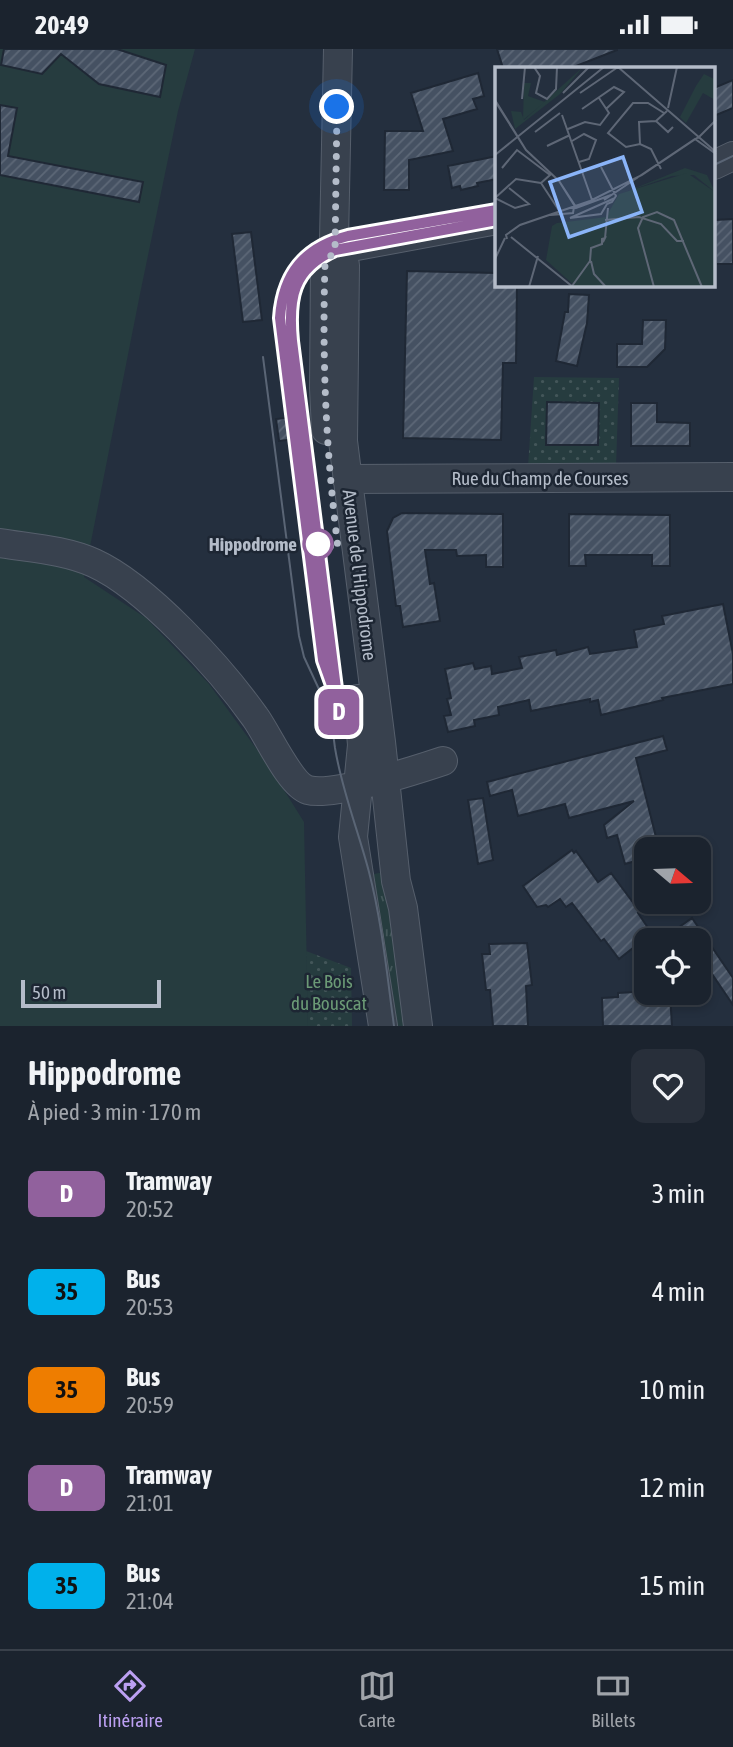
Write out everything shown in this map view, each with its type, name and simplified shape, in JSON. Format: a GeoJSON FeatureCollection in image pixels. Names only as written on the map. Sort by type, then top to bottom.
{"type":"FeatureCollection","features":[{"type":"Feature","properties":{"kind":"street","name":"Avenue de l'Hippodrome"},"geometry":{"type":"LineString","coordinates":[[338,49],[335,250],[345,265],[340,490],[385,778],[396,881],[418,1026]]}},
{"type":"Feature","properties":{"kind":"street"},"geometry":{"type":"LineString","coordinates":[[716,164],[733,156]]}},
{"type":"Feature","properties":{"kind":"street"},"geometry":{"type":"LineString","coordinates":[[335,250],[495,220]]}},
{"type":"Feature","properties":{"kind":"street","name":"Avenue de l'Hippodrome"},"geometry":{"type":"LineString","coordinates":[[335,250],[325,264],[325,414],[339,473],[362,745],[353,837],[383,1026]]}},
{"type":"Feature","properties":{"kind":"street","name":"Rue du Champ de Courses"},"geometry":{"type":"LineString","coordinates":[[340,490],[733,477]]}},
{"type":"Feature","properties":{"kind":"street"},"geometry":{"type":"LineString","coordinates":[[0,543],[48,550],[88,561],[105,569],[146,599],[177,627],[245,703],[291,774],[303,787],[325,791],[358,785],[443,761]]}},
{"type":"Feature","properties":{"kind":"green space"},"geometry":{"type":"Polygon","coordinates":[[[0,49],[195,49],[178,111],[84,577],[146,618],[209,684],[269,766],[304,822],[308,1026],[0,1026],[0,49]]]}},
{"type":"Feature","properties":{"kind":"green space"},"geometry":{"type":"Polygon","coordinates":[[[534,377],[619,378],[616,466],[528,467],[534,377]]]}},
{"type":"Feature","properties":{"kind":"green space"},"geometry":{"type":"Polygon","coordinates":[[[383,872],[408,1026],[390,1026],[366,876],[383,872]]]}},
{"type":"Feature","properties":{"kind":"green space","name":"Le Bois du Bouscat"},"geometry":{"type":"Polygon","coordinates":[[[306,951],[351,968],[352,1026],[308,1026],[306,951]]]}},
{"type":"Feature","properties":{"kind":"building"},"geometry":{"type":"Polygon","coordinates":[[[4,49],[117,49],[166,65],[160,97],[99,84],[61,54],[42,74],[1,65],[4,49]]]}},
{"type":"Feature","properties":{"kind":"building"},"geometry":{"type":"Polygon","coordinates":[[[497,49],[617,49],[574,67],[503,67],[497,49]]]}},
{"type":"Feature","properties":{"kind":"building"},"geometry":{"type":"Polygon","coordinates":[[[478,73],[484,96],[473,99],[477,109],[443,119],[453,151],[409,160],[409,190],[384,190],[385,131],[423,131],[411,93],[478,73]]]}},
{"type":"Feature","properties":{"kind":"building"},"geometry":{"type":"Polygon","coordinates":[[[733,80],[733,108],[716,115],[716,87],[733,80]]]}},
{"type":"Feature","properties":{"kind":"building"},"geometry":{"type":"Polygon","coordinates":[[[0,105],[17,108],[8,156],[143,182],[139,202],[0,175],[0,105]]]}},
{"type":"Feature","properties":{"kind":"building"},"geometry":{"type":"Polygon","coordinates":[[[495,156],[495,179],[461,190],[460,186],[452,188],[448,166],[495,156]]]}},
{"type":"Feature","properties":{"kind":"building"},"geometry":{"type":"Polygon","coordinates":[[[733,219],[733,264],[716,264],[716,220],[733,219]]]}},
{"type":"Feature","properties":{"kind":"building"},"geometry":{"type":"Polygon","coordinates":[[[251,232],[262,320],[243,322],[232,234],[251,232]]]}},
{"type":"Feature","properties":{"kind":"building"},"geometry":{"type":"Polygon","coordinates":[[[407,271],[495,273],[495,287],[517,287],[516,363],[503,363],[501,440],[403,438],[407,271]]]}},
{"type":"Feature","properties":{"kind":"building"},"geometry":{"type":"Polygon","coordinates":[[[569,294],[589,295],[587,323],[577,366],[556,361],[565,312],[568,312],[569,294]]]}},
{"type":"Feature","properties":{"kind":"building"},"geometry":{"type":"Polygon","coordinates":[[[643,320],[666,320],[665,349],[647,367],[617,367],[617,344],[642,344],[643,320]]]}},
{"type":"Feature","properties":{"kind":"building"},"geometry":{"type":"Polygon","coordinates":[[[547,402],[599,403],[598,445],[546,445],[547,402]]]}},
{"type":"Feature","properties":{"kind":"building"},"geometry":{"type":"Polygon","coordinates":[[[631,403],[657,403],[657,422],[690,423],[690,446],[631,446],[631,403]]]}},
{"type":"Feature","properties":{"kind":"building"},"geometry":{"type":"Polygon","coordinates":[[[309,415],[311,437],[279,441],[276,419],[309,415]]]}},
{"type":"Feature","properties":{"kind":"building"},"geometry":{"type":"Polygon","coordinates":[[[402,513],[503,514],[503,567],[486,567],[486,555],[457,556],[456,550],[425,550],[430,584],[434,583],[440,621],[403,627],[400,606],[396,606],[387,531],[393,518],[402,513]]]}},
{"type":"Feature","properties":{"kind":"building"},"geometry":{"type":"Polygon","coordinates":[[[569,514],[670,515],[670,566],[652,566],[652,555],[585,555],[586,566],[569,566],[569,514]]]}},
{"type":"Feature","properties":{"kind":"building"},"geometry":{"type":"Polygon","coordinates":[[[723,604],[733,654],[733,684],[662,698],[663,700],[601,715],[598,700],[590,702],[590,699],[531,711],[529,700],[498,707],[499,715],[474,720],[475,726],[448,732],[444,716],[451,715],[447,699],[451,698],[445,669],[473,663],[475,669],[491,666],[492,674],[522,668],[519,657],[556,650],[557,655],[588,647],[590,654],[637,647],[634,630],[664,624],[662,616],[723,604]]]}},
{"type":"Feature","properties":{"kind":"building"},"geometry":{"type":"Polygon","coordinates":[[[663,736],[667,750],[636,758],[656,837],[634,837],[634,861],[625,864],[617,835],[607,838],[604,825],[634,801],[569,818],[565,804],[518,816],[512,790],[490,796],[487,782],[663,736]]]}},
{"type":"Feature","properties":{"kind":"building"},"geometry":{"type":"Polygon","coordinates":[[[483,798],[493,860],[478,864],[468,800],[483,798]]]}},
{"type":"Feature","properties":{"kind":"building"},"geometry":{"type":"Polygon","coordinates":[[[572,850],[574,853],[576,851],[598,882],[611,873],[634,904],[634,914],[639,914],[648,928],[634,928],[634,947],[619,959],[604,939],[601,941],[572,903],[566,907],[560,899],[548,907],[537,907],[523,886],[572,850]]]}},
{"type":"Feature","properties":{"kind":"building"},"geometry":{"type":"Polygon","coordinates":[[[692,918],[699,928],[678,928],[692,918]]]}},
{"type":"Feature","properties":{"kind":"building"},"geometry":{"type":"Polygon","coordinates":[[[527,943],[532,985],[526,986],[528,1026],[493,1026],[490,990],[486,990],[482,954],[490,954],[489,944],[527,943]]]}},
{"type":"Feature","properties":{"kind":"building"},"geometry":{"type":"Polygon","coordinates":[[[711,946],[733,978],[733,1005],[712,974],[711,946]]]}},
{"type":"Feature","properties":{"kind":"building"},"geometry":{"type":"Polygon","coordinates":[[[634,992],[634,1005],[671,1005],[672,1026],[603,1026],[602,998],[618,997],[618,993],[634,992]]]}},
{"type":"Feature","properties":{"kind":"tram line"},"geometry":{"type":"LineString","coordinates":[[716,164],[733,156]]}},
{"type":"Feature","properties":{"kind":"tram line"},"geometry":{"type":"LineString","coordinates":[[394,1026],[374,891],[335,748],[282,343],[282,305],[285,289],[300,262],[329,242],[348,236],[495,210]]}},
{"type":"Feature","properties":{"kind":"tram line","name":"D"},"geometry":{"type":"LineString","coordinates":[[495,210],[348,236],[325,243],[302,261],[286,284],[280,318],[323,660],[340,720],[292,341],[290,306],[294,289],[309,267],[335,250],[495,220]]}},
{"type":"Feature","properties":{"kind":"tram line"},"geometry":{"type":"LineString","coordinates":[[263,357],[299,636],[304,657],[324,700]]}},
{"type":"Feature","properties":{"kind":"place","name":"Hippodrome"},"geometry":{"type":"Point","coordinates":[318,544]}},
{"type":"Feature","properties":{"kind":"route"},"geometry":{"type":"LineString","coordinates":[[318,544],[338,548],[326,442],[324,388],[325,264],[335,250],[337,107]]}}]}
